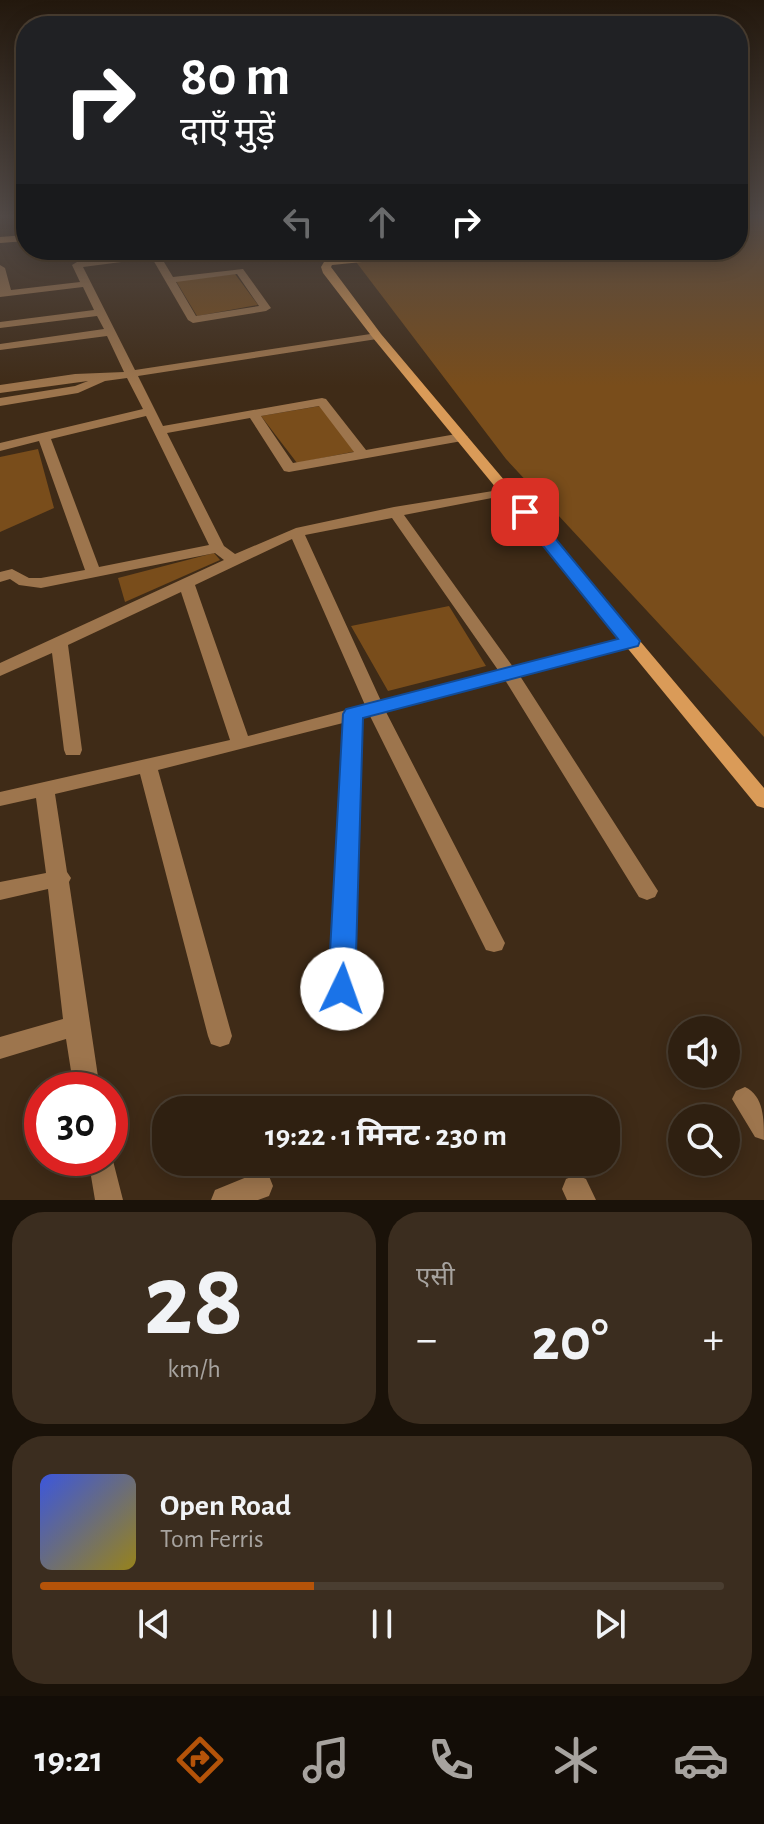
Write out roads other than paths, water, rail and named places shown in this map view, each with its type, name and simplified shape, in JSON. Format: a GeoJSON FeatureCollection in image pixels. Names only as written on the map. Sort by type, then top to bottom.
{"type":"FeatureCollection","features":[{"type":"Feature","properties":{"kind":"street"},"geometry":{"type":"LineString","coordinates":[[1,274],[4,294],[86,284]]}},
{"type":"Feature","properties":{"kind":"street"},"geometry":{"type":"LineString","coordinates":[[81,274],[218,548],[233,560]]}},
{"type":"Feature","properties":{"kind":"street"},"geometry":{"type":"LineString","coordinates":[[166,274],[193,320],[266,308],[242,274]]}},
{"type":"Feature","properties":{"kind":"street"},"geometry":{"type":"LineString","coordinates":[[169,280],[216,274]]}},
{"type":"Feature","properties":{"kind":"street"},"geometry":{"type":"LineString","coordinates":[[329,274],[764,801]]}},
{"type":"Feature","properties":{"kind":"street"},"geometry":{"type":"LineString","coordinates":[[0,325],[100,312]]}},
{"type":"Feature","properties":{"kind":"street"},"geometry":{"type":"LineString","coordinates":[[0,347],[109,332]]}},
{"type":"Feature","properties":{"kind":"street"},"geometry":{"type":"LineString","coordinates":[[0,389],[75,378],[112,377],[377,336]]}},
{"type":"Feature","properties":{"kind":"street"},"geometry":{"type":"LineString","coordinates":[[0,402],[78,389],[112,377]]}},
{"type":"Feature","properties":{"kind":"street"},"geometry":{"type":"LineString","coordinates":[[161,430],[322,402],[363,455]]}},
{"type":"Feature","properties":{"kind":"street"},"geometry":{"type":"LineString","coordinates":[[0,447],[150,411]]}},
{"type":"Feature","properties":{"kind":"street"},"geometry":{"type":"LineString","coordinates":[[253,414],[289,468],[462,437]]}},
{"type":"Feature","properties":{"kind":"street"},"geometry":{"type":"LineString","coordinates":[[44,437],[94,574]]}},
{"type":"Feature","properties":{"kind":"street"},"geometry":{"type":"LineString","coordinates":[[0,670],[296,532],[507,491]]}},
{"type":"Feature","properties":{"kind":"street"},"geometry":{"type":"LineString","coordinates":[[394,511],[509,673],[647,891]]}},
{"type":"Feature","properties":{"kind":"street"},"geometry":{"type":"LineString","coordinates":[[296,532],[376,709],[494,943]]}},
{"type":"Feature","properties":{"kind":"street"},"geometry":{"type":"LineString","coordinates":[[0,577],[12,574],[25,582],[41,583],[218,548]]}},
{"type":"Feature","properties":{"kind":"street"},"geometry":{"type":"LineString","coordinates":[[186,583],[241,744]]}},
{"type":"Feature","properties":{"kind":"street"},"geometry":{"type":"LineString","coordinates":[[0,799],[241,744],[631,641]]}},
{"type":"Feature","properties":{"kind":"street"},"geometry":{"type":"LineString","coordinates":[[59,644],[73,750]]}},
{"type":"Feature","properties":{"kind":"street"},"geometry":{"type":"LineString","coordinates":[[342,989],[353,714]]}},
{"type":"Feature","properties":{"kind":"street"},"geometry":{"type":"LineString","coordinates":[[147,765],[220,1036]]}},
{"type":"Feature","properties":{"kind":"street"},"geometry":{"type":"LineString","coordinates":[[44,789],[60,878],[75,1026],[84,1072]]}},
{"type":"Feature","properties":{"kind":"street"},"geometry":{"type":"LineString","coordinates":[[0,891],[60,878]]}},
{"type":"Feature","properties":{"kind":"street"},"geometry":{"type":"LineString","coordinates":[[0,1048],[75,1026]]}},
{"type":"Feature","properties":{"kind":"street"},"geometry":{"type":"LineString","coordinates":[[745,1099],[764,1128]]}},
{"type":"Feature","properties":{"kind":"street"},"geometry":{"type":"LineString","coordinates":[[104,1176],[109,1200]]}},
{"type":"Feature","properties":{"kind":"street"},"geometry":{"type":"LineString","coordinates":[[225,1200],[259,1186]]}}]}
